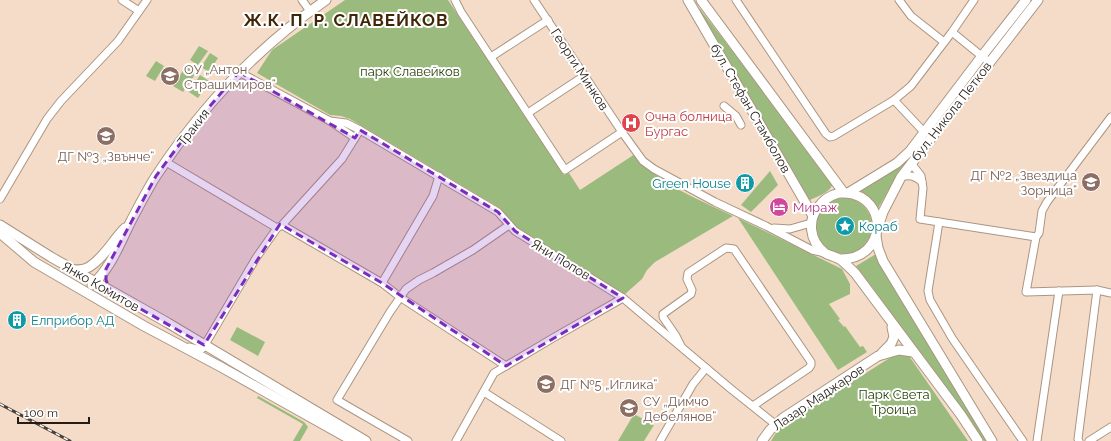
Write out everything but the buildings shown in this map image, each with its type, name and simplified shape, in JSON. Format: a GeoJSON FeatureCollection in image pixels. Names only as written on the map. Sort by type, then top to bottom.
{"type":"FeatureCollection","features":[{"type":"Feature","properties":{"kind":"main road","name":"Тракия"},"geometry":{"type":"LineString","coordinates":[[92,281],[106,269],[153,181],[209,105],[239,72],[270,42],[326,0]]}},
{"type":"Feature","properties":{"kind":"main road","name":"бул. Стефан Стамболов"},"geometry":{"type":"LineString","coordinates":[[688,0],[812,219]]}},
{"type":"Feature","properties":{"kind":"main road","name":"бул. Стефан Стамболов"},"geometry":{"type":"LineString","coordinates":[[701,0],[846,193]]}},
{"type":"Feature","properties":{"kind":"main road","name":"бул. Никола Петков"},"geometry":{"type":"LineString","coordinates":[[877,233],[883,212],[901,177],[1026,0]]}},
{"type":"Feature","properties":{"kind":"main road","name":"бул. Никола Петков"},"geometry":{"type":"LineString","coordinates":[[846,193],[897,163],[910,151],[985,59],[1038,0]]}},
{"type":"Feature","properties":{"kind":"main road"},"geometry":{"type":"LineString","coordinates":[[978,441],[961,415],[912,352],[855,273],[840,259],[825,253],[816,243],[813,237],[812,219],[822,202],[836,194],[846,193],[855,195],[868,202],[876,215],[878,248],[883,261],[992,441]]}},
{"type":"Feature","properties":{"kind":"main road","name":"Тракия"},"geometry":{"type":"LineString","coordinates":[[101,256],[131,221]]}},
{"type":"Feature","properties":{"kind":"main road","name":"Янко Комитов"},"geometry":{"type":"LineString","coordinates":[[0,225],[73,270],[168,323],[366,441]]}},
{"type":"Feature","properties":{"kind":"main road","name":"Янко Комитов"},"geometry":{"type":"LineString","coordinates":[[0,233],[34,262],[158,334],[183,346],[353,441]]}},
{"type":"Feature","properties":{"kind":"main road"},"geometry":{"type":"LineString","coordinates":[[840,259],[854,258],[865,252],[870,248],[877,233]]}},
{"type":"Feature","properties":{"kind":"main road"},"geometry":{"type":"LineString","coordinates":[[73,270],[81,270],[90,267],[101,256]]}},
{"type":"Feature","properties":{"kind":"main road"},"geometry":{"type":"LineString","coordinates":[[85,292],[92,281],[101,256]]}},
{"type":"Feature","properties":{"kind":"main road"},"geometry":{"type":"LineString","coordinates":[[106,269],[106,280],[111,292]]}},
{"type":"Feature","properties":{"kind":"main road","name":"Лазар Маджаров"},"geometry":{"type":"LineString","coordinates":[[762,441],[775,424],[878,356],[891,344],[894,337],[894,330],[889,320]]}},
{"type":"Feature","properties":{"kind":"main road"},"geometry":{"type":"LineString","coordinates":[[158,334],[158,329],[161,325],[168,323]]}},
{"type":"Feature","properties":{"kind":"main road","name":"Лазар Маджаров"},"geometry":{"type":"LineString","coordinates":[[878,356],[894,350],[912,352]]}},
{"type":"Feature","properties":{"kind":"street"},"geometry":{"type":"LineString","coordinates":[[122,0],[139,11]]}},
{"type":"Feature","properties":{"kind":"street"},"geometry":{"type":"LineString","coordinates":[[0,199],[47,119],[61,101],[118,41],[147,0]]}},
{"type":"Feature","properties":{"kind":"street"},"geometry":{"type":"LineString","coordinates":[[302,0],[310,11]]}},
{"type":"Feature","properties":{"kind":"street","name":"Георги Минков"},"geometry":{"type":"LineString","coordinates":[[534,0],[584,76],[643,161],[654,169],[715,202],[812,250],[825,253]]}},
{"type":"Feature","properties":{"kind":"street"},"geometry":{"type":"LineString","coordinates":[[736,0],[826,134],[830,136],[834,136],[894,100],[911,86],[974,0]]}},
{"type":"Feature","properties":{"kind":"street"},"geometry":{"type":"LineString","coordinates":[[899,0],[911,16],[944,42]]}},
{"type":"Feature","properties":{"kind":"street"},"geometry":{"type":"LineString","coordinates":[[458,1],[461,12],[565,170],[622,132]]}},
{"type":"Feature","properties":{"kind":"street"},"geometry":{"type":"LineString","coordinates":[[491,57],[548,20]]}},
{"type":"Feature","properties":{"kind":"street"},"geometry":{"type":"LineString","coordinates":[[952,32],[985,59]]}},
{"type":"Feature","properties":{"kind":"street","name":"Яни Попов"},"geometry":{"type":"LineString","coordinates":[[239,72],[330,121],[355,138]]}},
{"type":"Feature","properties":{"kind":"street"},"geometry":{"type":"LineString","coordinates":[[528,114],[584,76]]}},
{"type":"Feature","properties":{"kind":"street"},"geometry":{"type":"LineString","coordinates":[[894,100],[924,132]]}},
{"type":"Feature","properties":{"kind":"street"},"geometry":{"type":"LineString","coordinates":[[724,106],[736,116],[741,124]]}},
{"type":"Feature","properties":{"kind":"street"},"geometry":{"type":"LineString","coordinates":[[1111,117],[1047,202],[1042,211],[1026,292],[1097,290],[1111,293]]}},
{"type":"Feature","properties":{"kind":"street","name":"Яни Попов"},"geometry":{"type":"LineString","coordinates":[[330,121],[346,123],[360,130],[498,212],[515,231],[623,298],[775,424]]}},
{"type":"Feature","properties":{"kind":"street"},"geometry":{"type":"LineString","coordinates":[[204,345],[256,258],[280,226],[342,159],[360,130]]}},
{"type":"Feature","properties":{"kind":"street"},"geometry":{"type":"LineString","coordinates":[[166,162],[382,283],[400,297],[506,366]]}},
{"type":"Feature","properties":{"kind":"street"},"geometry":{"type":"LineString","coordinates":[[911,163],[919,171],[923,188],[920,219],[1036,237]]}},
{"type":"Feature","properties":{"kind":"street"},"geometry":{"type":"LineString","coordinates":[[901,177],[910,175],[918,178],[922,182]]}},
{"type":"Feature","properties":{"kind":"street"},"geometry":{"type":"LineString","coordinates":[[382,283],[433,196],[439,176]]}},
{"type":"Feature","properties":{"kind":"street","name":"Георги Минков"},"geometry":{"type":"LineString","coordinates":[[766,226],[790,229],[812,219]]}},
{"type":"Feature","properties":{"kind":"street"},"geometry":{"type":"LineString","coordinates":[[939,222],[928,291],[930,300],[956,344],[1023,441]]}},
{"type":"Feature","properties":{"kind":"street"},"geometry":{"type":"LineString","coordinates":[[408,441],[338,400],[406,289],[418,280],[434,273],[473,250],[509,225]]}},
{"type":"Feature","properties":{"kind":"street"},"geometry":{"type":"LineString","coordinates":[[682,348],[663,314],[691,294],[692,290],[687,279],[688,273],[726,248],[734,249],[811,362],[809,368],[753,406]]}},
{"type":"Feature","properties":{"kind":"street"},"geometry":{"type":"LineString","coordinates":[[1079,441],[1078,439],[1097,290]]}},
{"type":"Feature","properties":{"kind":"street"},"geometry":{"type":"LineString","coordinates":[[1037,441],[1060,291]]}},
{"type":"Feature","properties":{"kind":"street"},"geometry":{"type":"LineString","coordinates":[[456,441],[494,374],[623,298]]}},
{"type":"Feature","properties":{"kind":"street","name":"Янко Комитов"},"geometry":{"type":"LineString","coordinates":[[183,346],[200,350],[204,345]]}},
{"type":"Feature","properties":{"kind":"street"},"geometry":{"type":"LineString","coordinates":[[660,441],[693,384],[706,368]]}},
{"type":"Feature","properties":{"kind":"street"},"geometry":{"type":"LineString","coordinates":[[484,392],[561,441]]}},
{"type":"Feature","properties":{"kind":"street"},"geometry":{"type":"LineString","coordinates":[[1089,441],[1111,427]]}},
{"type":"Feature","properties":{"kind":"highlighted area"},"geometry":{"type":"Polygon","coordinates":[[[239,72],[355,138],[360,130],[498,212],[515,231],[623,298],[506,366],[382,283],[280,224],[204,345],[111,292],[106,280],[106,269],[156,176],[193,126],[239,72]]]}},
{"type":"Feature","properties":{"kind":"green space","name":"парк Славейков"},"geometry":{"type":"Polygon","coordinates":[[[345,0],[448,0],[564,175],[569,173],[580,190],[635,154],[644,165],[667,183],[733,216],[655,262],[647,270],[642,279],[624,295],[513,225],[498,207],[350,119],[330,115],[257,73],[272,50],[345,0]]]}},
{"type":"Feature","properties":{"kind":"green space"},"geometry":{"type":"Polygon","coordinates":[[[700,9],[833,182],[827,191],[810,200],[807,199],[699,10],[700,9]]]}},
{"type":"Feature","properties":{"kind":"green space"},"geometry":{"type":"Polygon","coordinates":[[[199,46],[208,51],[198,65],[190,60],[199,46]]]}},
{"type":"Feature","properties":{"kind":"green space"},"geometry":{"type":"Polygon","coordinates":[[[210,53],[218,58],[209,72],[201,67],[210,53]]]}},
{"type":"Feature","properties":{"kind":"green space"},"geometry":{"type":"Polygon","coordinates":[[[156,61],[164,66],[155,81],[146,76],[156,61]]]}},
{"type":"Feature","properties":{"kind":"green space"},"geometry":{"type":"Polygon","coordinates":[[[186,66],[196,73],[183,92],[173,86],[186,66]]]}},
{"type":"Feature","properties":{"kind":"green space"},"geometry":{"type":"Polygon","coordinates":[[[980,66],[897,176],[877,210],[870,200],[856,188],[892,170],[980,66]]]}},
{"type":"Feature","properties":{"kind":"green space"},"geometry":{"type":"Polygon","coordinates":[[[200,75],[209,81],[198,98],[189,92],[200,75]]]}},
{"type":"Feature","properties":{"kind":"green space"},"geometry":{"type":"Polygon","coordinates":[[[770,171],[778,185],[751,212],[741,205],[770,171]]]}},
{"type":"Feature","properties":{"kind":"green space"},"geometry":{"type":"Polygon","coordinates":[[[844,198],[855,201],[864,206],[869,215],[872,226],[869,237],[864,246],[855,251],[844,254],[833,251],[824,246],[819,237],[816,226],[819,215],[824,206],[833,201],[844,198]]]}},
{"type":"Feature","properties":{"kind":"green space"},"geometry":{"type":"Polygon","coordinates":[[[738,218],[842,269],[850,284],[850,294],[829,304],[840,319],[838,320],[844,327],[845,326],[860,347],[863,346],[867,352],[838,370],[738,218]]]}},
{"type":"Feature","properties":{"kind":"green space"},"geometry":{"type":"Polygon","coordinates":[[[876,254],[988,441],[984,441],[856,266],[876,254]]]}},
{"type":"Feature","properties":{"kind":"green space"},"geometry":{"type":"Polygon","coordinates":[[[237,327],[265,342],[258,356],[230,340],[237,327]]]}},
{"type":"Feature","properties":{"kind":"green space","name":"Парк Света Троица"},"geometry":{"type":"Polygon","coordinates":[[[896,354],[909,356],[968,441],[771,441],[779,428],[896,354]]]}},
{"type":"Feature","properties":{"kind":"green space"},"geometry":{"type":"Polygon","coordinates":[[[258,396],[304,422],[308,427],[300,441],[293,441],[303,424],[257,398],[258,396]]]}},
{"type":"Feature","properties":{"kind":"green space"},"geometry":{"type":"Polygon","coordinates":[[[634,414],[654,425],[644,441],[618,441],[634,414]]]}},
{"type":"Feature","properties":{"kind":"railway"},"geometry":{"type":"LineString","coordinates":[[0,404],[70,441]]}},
{"type":"Feature","properties":{"kind":"place","name":"ОУ „Антон Страшимиров“"},"geometry":{"type":"Point","coordinates":[170,76]}},
{"type":"Feature","properties":{"kind":"place","name":"Oчна болница Бургас"},"geometry":{"type":"Point","coordinates":[631,123]}},
{"type":"Feature","properties":{"kind":"place","name":"ДГ №3 „Звънче“"},"geometry":{"type":"Point","coordinates":[106,136]}},
{"type":"Feature","properties":{"kind":"place","name":"ДГ №2 „Звездица Зорница“"},"geometry":{"type":"Point","coordinates":[1091,182]}},
{"type":"Feature","properties":{"kind":"place","name":"Green House"},"geometry":{"type":"Point","coordinates":[745,183]}},
{"type":"Feature","properties":{"kind":"place","name":"Мираж"},"geometry":{"type":"Point","coordinates":[779,207]}},
{"type":"Feature","properties":{"kind":"place","name":"Кораб"},"geometry":{"type":"Point","coordinates":[845,226]}},
{"type":"Feature","properties":{"kind":"place","name":"Елприбор АД"},"geometry":{"type":"Point","coordinates":[17,320]}},
{"type":"Feature","properties":{"kind":"place","name":"ДГ №5 „Иглика“"},"geometry":{"type":"Point","coordinates":[546,384]}},
{"type":"Feature","properties":{"kind":"place","name":"СУ „Димчо Дебелянов“"},"geometry":{"type":"Point","coordinates":[629,408]}},
{"type":"Feature","properties":{"kind":"district","name":"Ж.К. П. Р. СЛАВЕЙКОВ"},"geometry":{"type":"Point","coordinates":[346,20]}}]}
